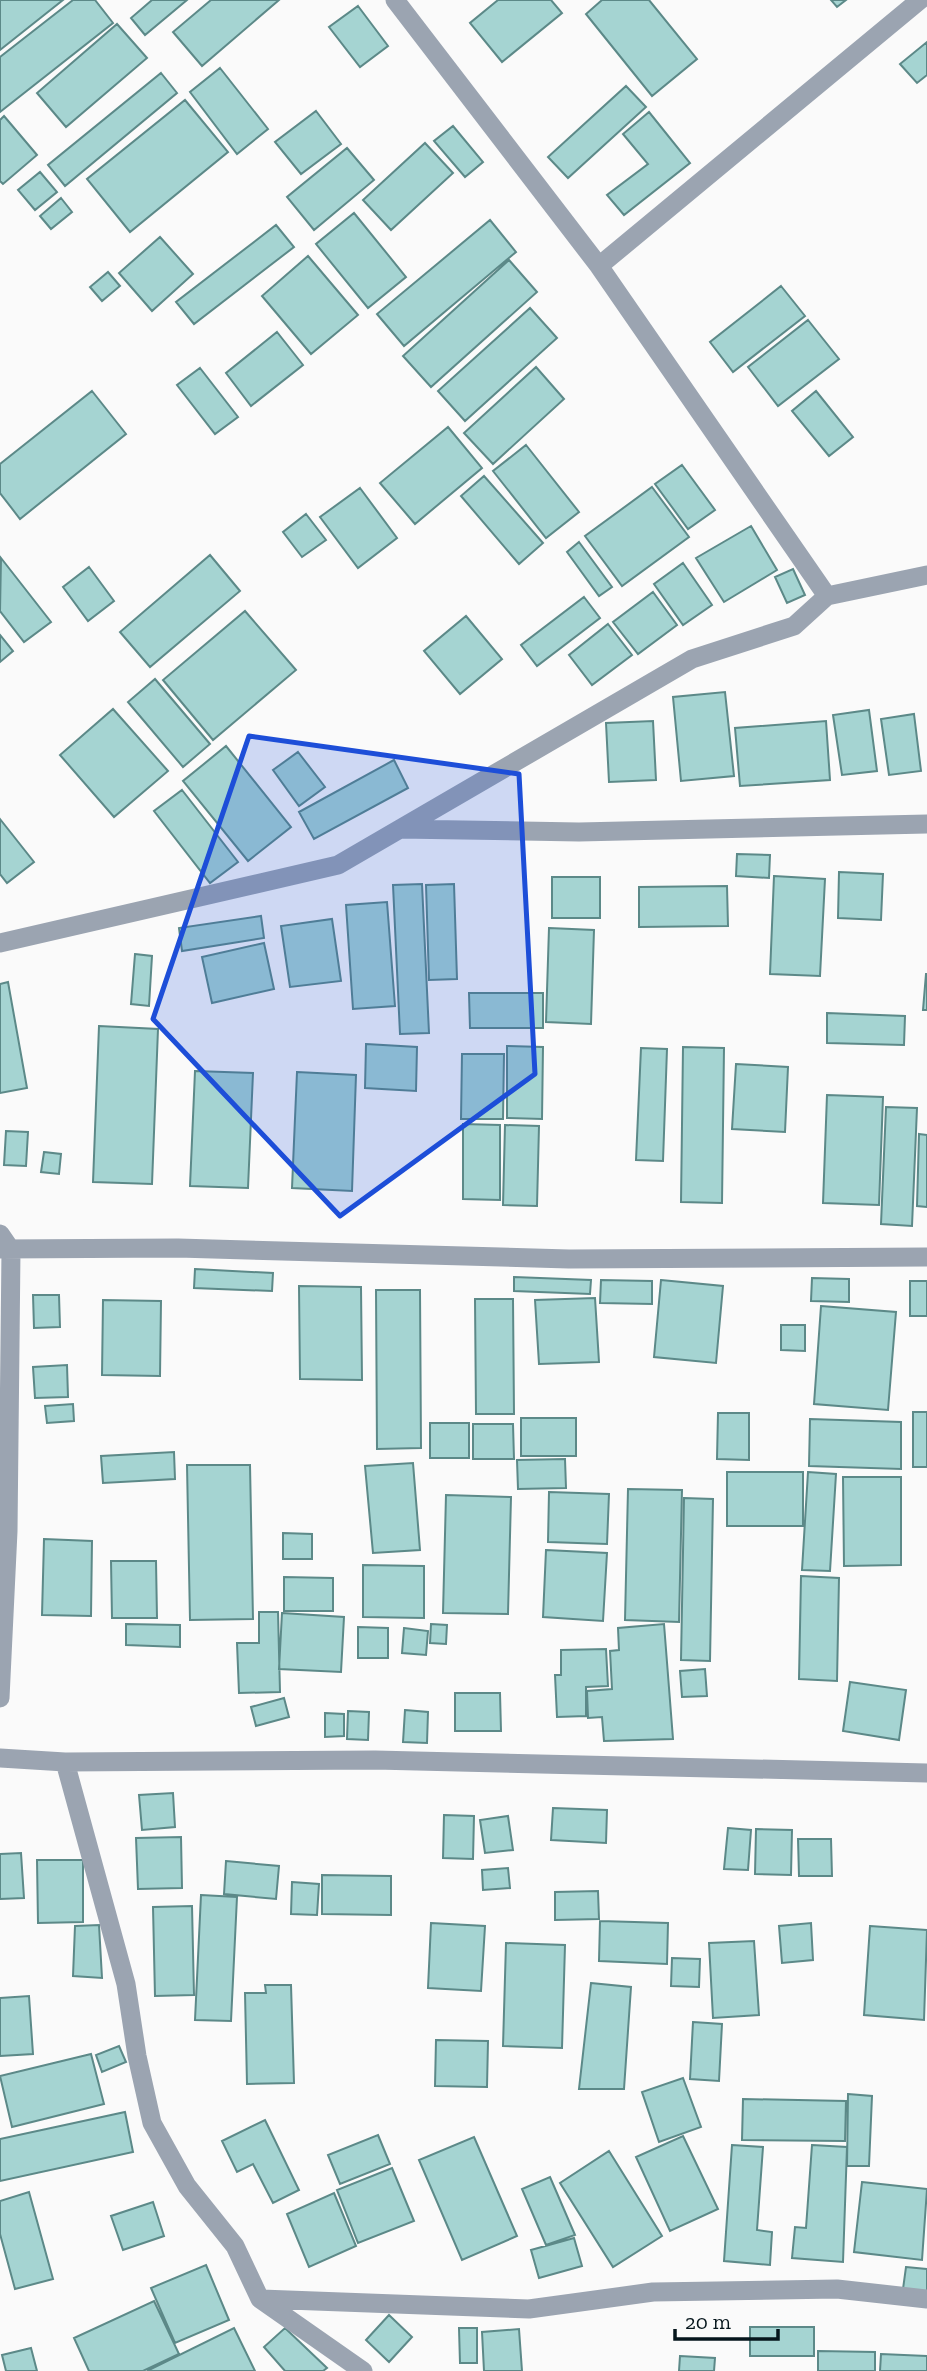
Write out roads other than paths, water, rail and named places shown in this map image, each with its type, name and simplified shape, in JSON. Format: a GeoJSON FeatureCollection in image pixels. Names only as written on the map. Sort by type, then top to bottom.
{"type":"FeatureCollection","features":[{"type":"Feature","properties":{"kind":"street"},"geometry":{"type":"LineString","coordinates":[[395,0],[599,266],[827,596]]}},
{"type":"Feature","properties":{"kind":"street"},"geometry":{"type":"LineString","coordinates":[[599,266],[920,0]]}},
{"type":"Feature","properties":{"kind":"street"},"geometry":{"type":"LineString","coordinates":[[0,924],[6,941],[338,865],[692,659],[793,626],[827,596],[927,575]]}},
{"type":"Feature","properties":{"kind":"street"},"geometry":{"type":"LineString","coordinates":[[399,829],[579,832],[927,824]]}},
{"type":"Feature","properties":{"kind":"street"},"geometry":{"type":"LineString","coordinates":[[0,1698],[8,1531],[4,1245],[569,1259],[927,1258]]}},
{"type":"Feature","properties":{"kind":"street"},"geometry":{"type":"LineString","coordinates":[[0,1758],[65,1762],[375,1760],[927,1773]]}},
{"type":"Feature","properties":{"kind":"street"},"geometry":{"type":"LineString","coordinates":[[65,1762],[126,1984],[137,2056],[152,2123],[187,2186],[234,2246],[260,2299],[363,2371]]}},
{"type":"Feature","properties":{"kind":"street"},"geometry":{"type":"LineString","coordinates":[[260,2299],[529,2309],[653,2292],[837,2289],[927,2299]]}}]}
